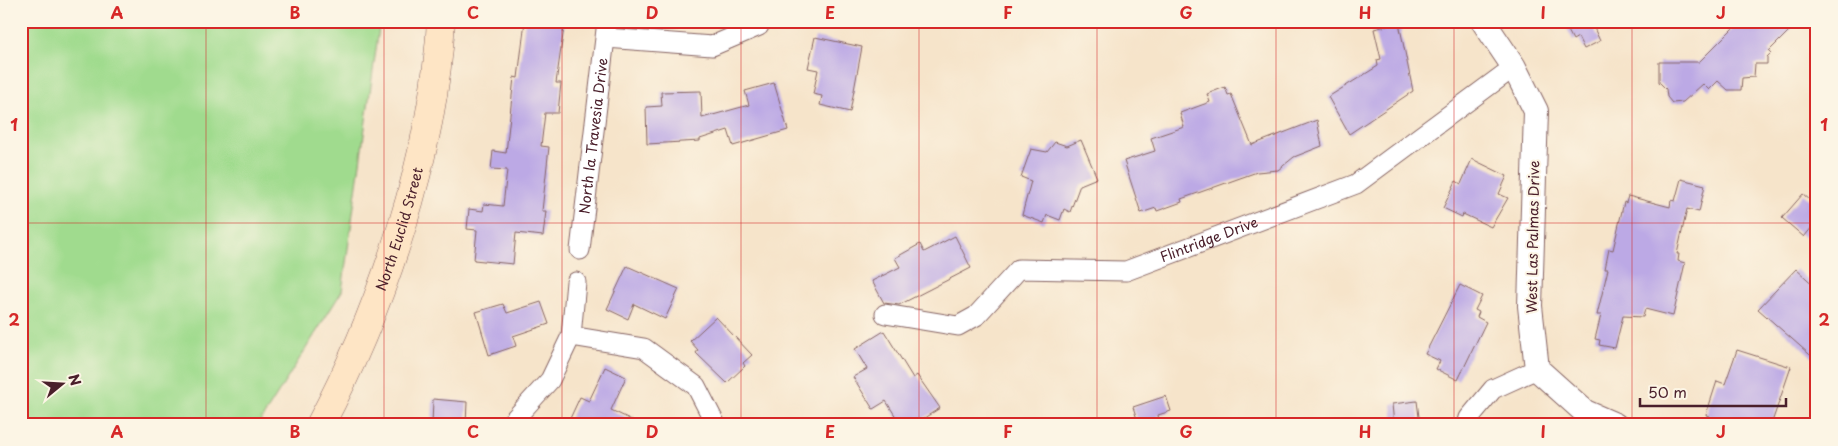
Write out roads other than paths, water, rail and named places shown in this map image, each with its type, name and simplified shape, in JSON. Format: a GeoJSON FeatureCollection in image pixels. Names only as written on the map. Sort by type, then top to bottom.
{"type":"FeatureCollection","features":[{"type":"Feature","properties":{"kind":"main road","name":"North Euclid Street"},"geometry":{"type":"LineString","coordinates":[[320,425],[338,391],[375,307],[402,225],[425,138],[441,21]]}},
{"type":"Feature","properties":{"kind":"street","name":"West Las Palmas Drive"},"geometry":{"type":"LineString","coordinates":[[1483,21],[1514,67],[1536,111],[1530,306],[1537,370]]}},
{"type":"Feature","properties":{"kind":"street"},"geometry":{"type":"LineString","coordinates":[[607,30],[712,46],[759,26]]}},
{"type":"Feature","properties":{"kind":"street","name":"North la Travesia Drive"},"geometry":{"type":"LineString","coordinates":[[580,250],[607,30]]}},
{"type":"Feature","properties":{"kind":"street","name":"Flintridge Drive"},"geometry":{"type":"LineString","coordinates":[[885,314],[958,326],[976,316],[1019,269],[1126,271],[1356,184],[1514,67]]}},
{"type":"Feature","properties":{"kind":"street"},"geometry":{"type":"LineString","coordinates":[[509,425],[550,380],[571,336],[576,282]]}},
{"type":"Feature","properties":{"kind":"street"},"geometry":{"type":"LineString","coordinates":[[571,336],[644,348],[696,386],[716,425]]}},
{"type":"Feature","properties":{"kind":"street"},"geometry":{"type":"LineString","coordinates":[[1467,425],[1469,418],[1492,389],[1537,370],[1585,412],[1615,425]]}}]}
